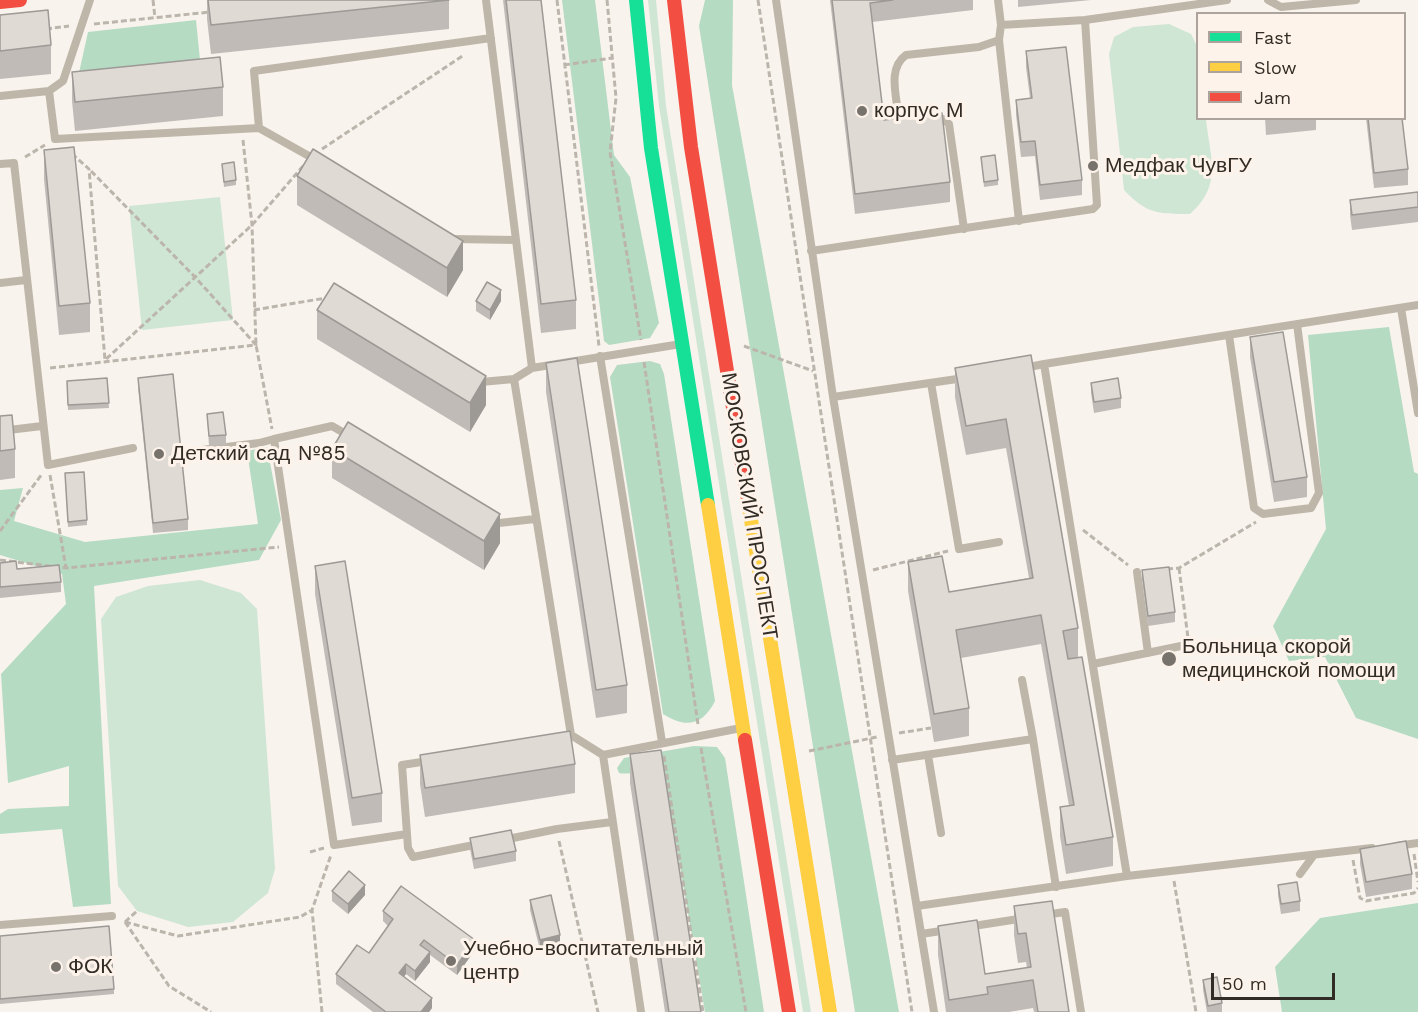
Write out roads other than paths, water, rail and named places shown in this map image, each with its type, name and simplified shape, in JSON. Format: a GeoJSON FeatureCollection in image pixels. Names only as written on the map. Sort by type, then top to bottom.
{"type":"FeatureCollection","features":[{"type":"Feature","properties":{"kind":"main road"},"geometry":{"type":"LineString","coordinates":[[0,2],[20,0]]}},
{"type":"Feature","properties":{"kind":"main road","name":"МОСКОВСКИЙ ПРОСПЕКТ"},"geometry":{"type":"LineString","coordinates":[[636,0],[651,148],[789,1012]]}},
{"type":"Feature","properties":{"kind":"main road","name":"МОСКОВСКИЙ ПРОСПЕКТ"},"geometry":{"type":"LineString","coordinates":[[674,0],[691,147],[830,1012]]}},
{"type":"Feature","properties":{"kind":"lane"},"geometry":{"type":"LineString","coordinates":[[0,96],[49,91],[63,81],[90,0]]}},
{"type":"Feature","properties":{"kind":"lane"},"geometry":{"type":"LineString","coordinates":[[486,0],[532,369]]}},
{"type":"Feature","properties":{"kind":"lane"},"geometry":{"type":"LineString","coordinates":[[776,0],[833,397],[934,1012]]}},
{"type":"Feature","properties":{"kind":"lane"},"geometry":{"type":"LineString","coordinates":[[998,0],[999,40],[1020,221]]}},
{"type":"Feature","properties":{"kind":"lane"},"geometry":{"type":"LineString","coordinates":[[1000,25],[1085,20],[1227,0]]}},
{"type":"Feature","properties":{"kind":"lane"},"geometry":{"type":"LineString","coordinates":[[1268,0],[1281,7],[1356,0]]}},
{"type":"Feature","properties":{"kind":"lane"},"geometry":{"type":"LineString","coordinates":[[811,250],[1093,209],[1097,205],[1085,20]]}},
{"type":"Feature","properties":{"kind":"lane"},"geometry":{"type":"LineString","coordinates":[[259,128],[254,71],[491,38]]}},
{"type":"Feature","properties":{"kind":"lane"},"geometry":{"type":"LineString","coordinates":[[964,229],[949,124],[943,119],[909,121],[901,118],[898,113],[894,71],[898,61],[906,55],[979,47],[999,40]]}},
{"type":"Feature","properties":{"kind":"lane"},"geometry":{"type":"LineString","coordinates":[[49,91],[55,139],[259,128],[321,163]]}},
{"type":"Feature","properties":{"kind":"lane"},"geometry":{"type":"LineString","coordinates":[[0,164],[14,163],[48,465],[133,448]]}},
{"type":"Feature","properties":{"kind":"lane"},"geometry":{"type":"LineString","coordinates":[[443,234],[453,240],[516,240]]}},
{"type":"Feature","properties":{"kind":"lane"},"geometry":{"type":"LineString","coordinates":[[0,283],[26,280]]}},
{"type":"Feature","properties":{"kind":"lane"},"geometry":{"type":"LineString","coordinates":[[1010,370],[1418,305]]}},
{"type":"Feature","properties":{"kind":"lane"},"geometry":{"type":"LineString","coordinates":[[1401,308],[1418,413]]}},
{"type":"Feature","properties":{"kind":"lane"},"geometry":{"type":"LineString","coordinates":[[1229,335],[1254,508],[1263,514],[1311,508],[1319,494],[1297,324]]}},
{"type":"Feature","properties":{"kind":"lane"},"geometry":{"type":"LineString","coordinates":[[471,376],[481,382],[514,379],[532,369],[683,344]]}},
{"type":"Feature","properties":{"kind":"lane"},"geometry":{"type":"LineString","coordinates":[[600,356],[662,742]]}},
{"type":"Feature","properties":{"kind":"lane"},"geometry":{"type":"LineString","coordinates":[[1044,364],[1127,876]]}},
{"type":"Feature","properties":{"kind":"lane"},"geometry":{"type":"LineString","coordinates":[[833,397],[976,376]]}},
{"type":"Feature","properties":{"kind":"lane"},"geometry":{"type":"LineString","coordinates":[[514,379],[571,735]]}},
{"type":"Feature","properties":{"kind":"lane"},"geometry":{"type":"LineString","coordinates":[[931,383],[959,549],[999,542]]}},
{"type":"Feature","properties":{"kind":"lane"},"geometry":{"type":"LineString","coordinates":[[0,431],[42,426]]}},
{"type":"Feature","properties":{"kind":"lane"},"geometry":{"type":"LineString","coordinates":[[202,450],[259,443],[332,426],[361,443]]}},
{"type":"Feature","properties":{"kind":"lane"},"geometry":{"type":"LineString","coordinates":[[274,439],[334,845],[407,834]]}},
{"type":"Feature","properties":{"kind":"lane"},"geometry":{"type":"LineString","coordinates":[[480,512],[499,523],[535,519]]}},
{"type":"Feature","properties":{"kind":"lane"},"geometry":{"type":"LineString","coordinates":[[1137,572],[1148,652]]}},
{"type":"Feature","properties":{"kind":"lane"},"geometry":{"type":"LineString","coordinates":[[1093,664],[1181,646]]}},
{"type":"Feature","properties":{"kind":"lane"},"geometry":{"type":"LineString","coordinates":[[1022,680],[1056,886]]}},
{"type":"Feature","properties":{"kind":"lane"},"geometry":{"type":"LineString","coordinates":[[560,737],[571,735],[603,755],[744,727]]}},
{"type":"Feature","properties":{"kind":"lane"},"geometry":{"type":"LineString","coordinates":[[892,760],[1033,739]]}},
{"type":"Feature","properties":{"kind":"lane"},"geometry":{"type":"LineString","coordinates":[[603,755],[641,1012]]}},
{"type":"Feature","properties":{"kind":"lane"},"geometry":{"type":"LineString","coordinates":[[928,755],[941,833]]}},
{"type":"Feature","properties":{"kind":"lane"},"geometry":{"type":"LineString","coordinates":[[435,759],[402,765],[408,848],[413,857],[556,829],[612,822]]}},
{"type":"Feature","properties":{"kind":"lane"},"geometry":{"type":"LineString","coordinates":[[917,906],[1127,876],[1415,843]]}},
{"type":"Feature","properties":{"kind":"lane"},"geometry":{"type":"LineString","coordinates":[[1300,874],[1314,855]]}},
{"type":"Feature","properties":{"kind":"lane"},"geometry":{"type":"LineString","coordinates":[[921,934],[1065,912],[1081,1012]]}},
{"type":"Feature","properties":{"kind":"lane"},"geometry":{"type":"LineString","coordinates":[[0,925],[112,916]]}},
{"type":"Feature","properties":{"kind":"place","name":"корпус М"},"geometry":{"type":"Point","coordinates":[862,111]}},
{"type":"Feature","properties":{"kind":"place","name":"Медфак ЧувГУ"},"geometry":{"type":"Point","coordinates":[1093,166]}},
{"type":"Feature","properties":{"kind":"place","name":"Детский сад №85"},"geometry":{"type":"Point","coordinates":[159,454]}},
{"type":"Feature","properties":{"kind":"place","name":"Больница скорой медицинской помощи"},"geometry":{"type":"Point","coordinates":[1169,659]}},
{"type":"Feature","properties":{"kind":"place","name":"Учебно-воспитательный центр"},"geometry":{"type":"Point","coordinates":[451,961]}},
{"type":"Feature","properties":{"kind":"place","name":"ФОК"},"geometry":{"type":"Point","coordinates":[56,967]}}]}
